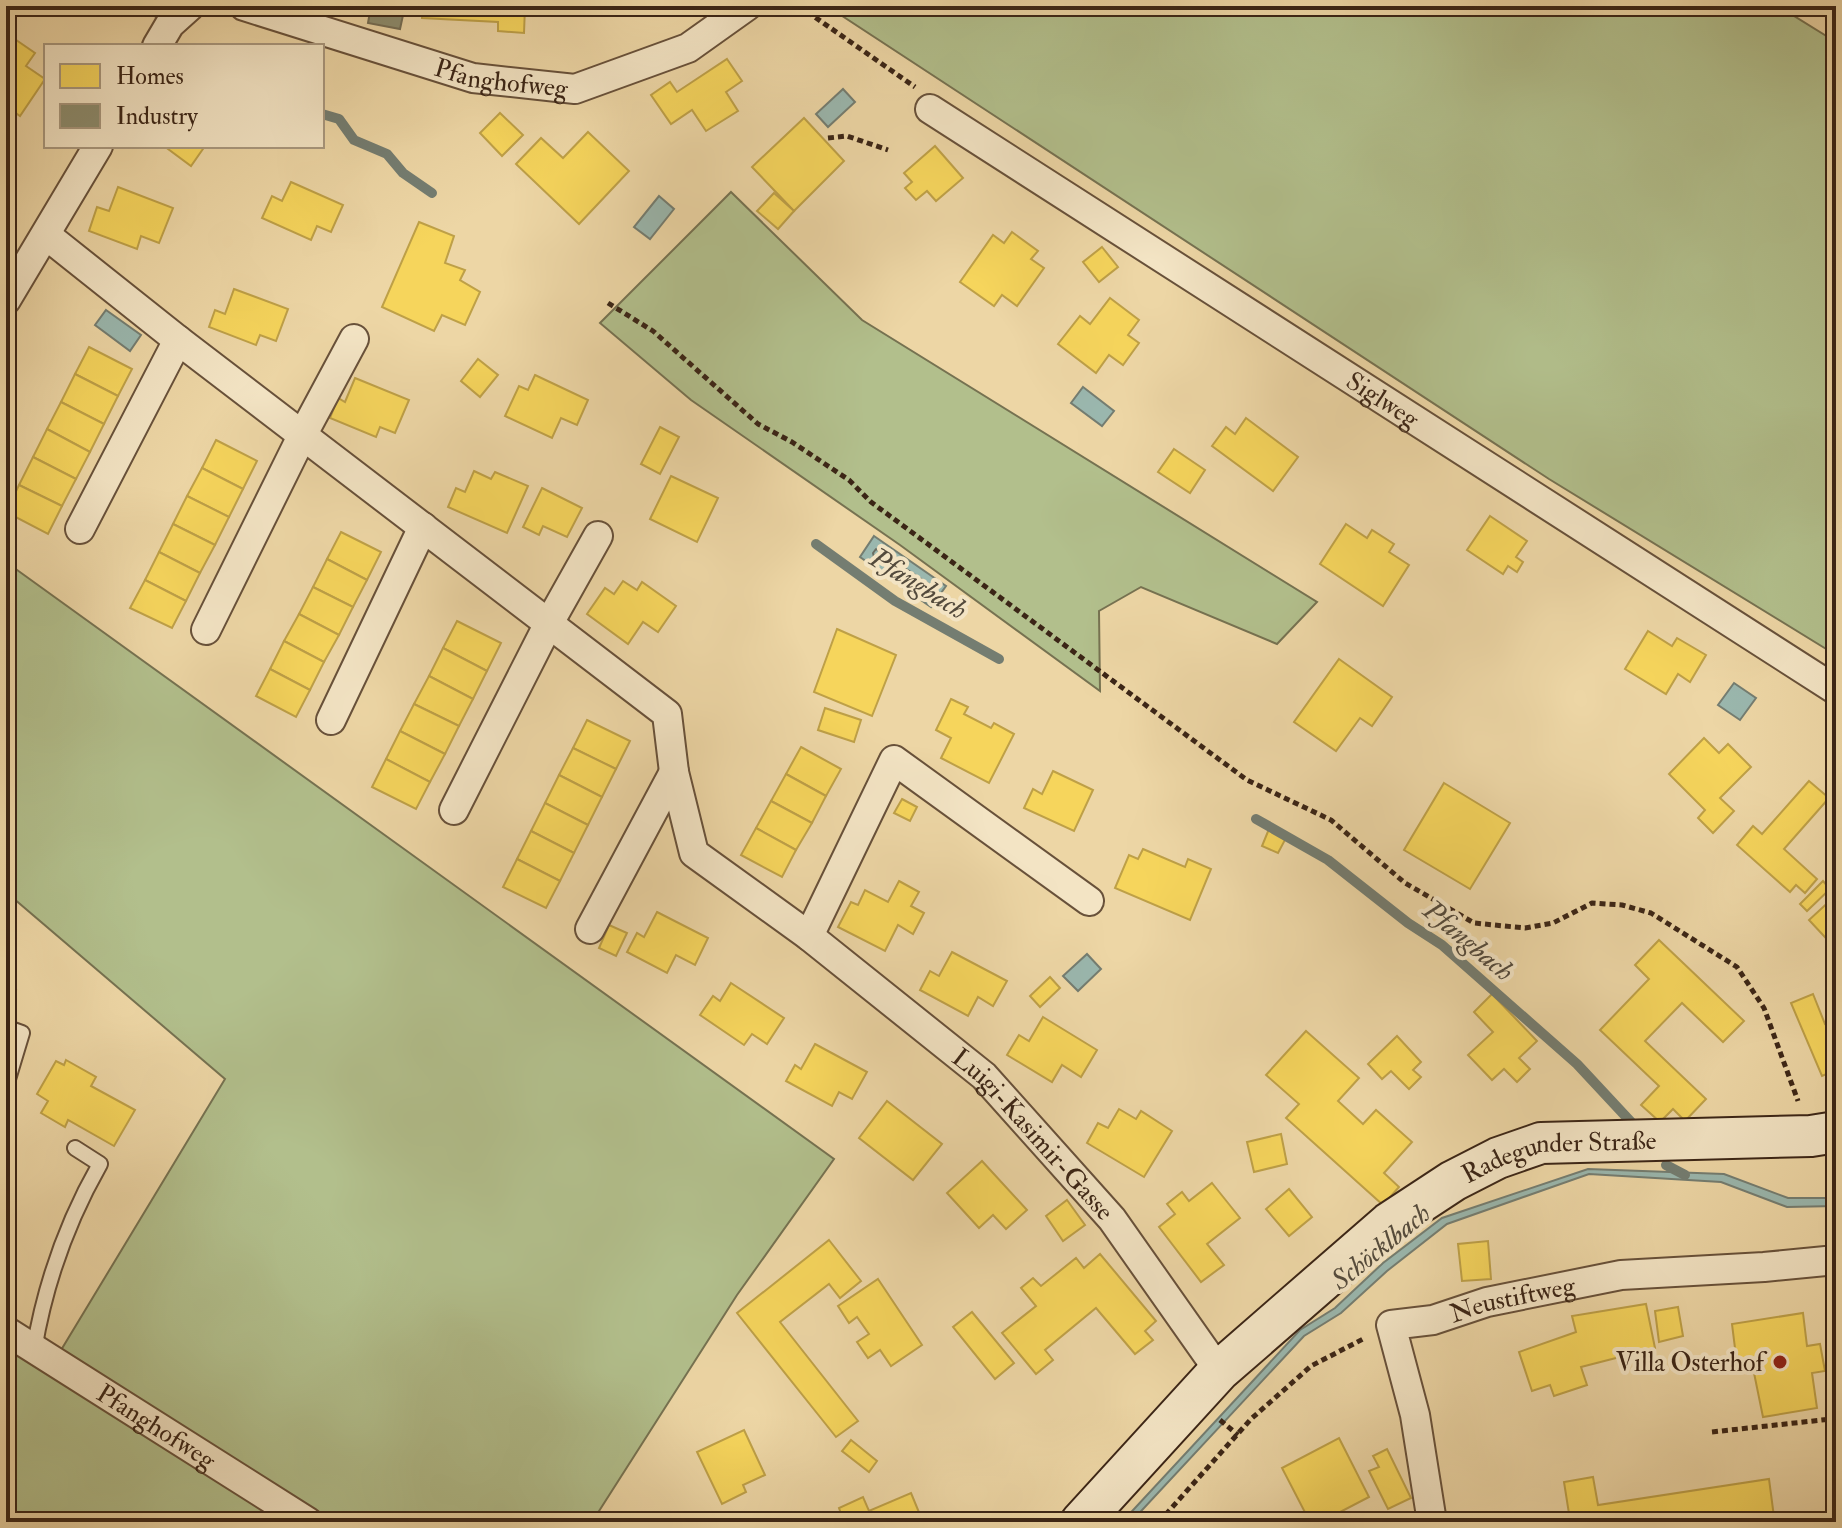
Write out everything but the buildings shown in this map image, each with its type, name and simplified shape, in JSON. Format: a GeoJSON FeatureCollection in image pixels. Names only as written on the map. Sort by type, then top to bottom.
{"type":"FeatureCollection","features":[{"type":"Feature","properties":{"kind":"main road","name":"Radegunder Straße"},"geometry":{"type":"LineString","coordinates":[[1081,1522],[1219,1371],[1389,1223],[1453,1181],[1498,1158],[1541,1143],[1823,1134]]}},
{"type":"Feature","properties":{"kind":"street"},"geometry":{"type":"LineString","coordinates":[[158,44],[170,24],[190,6]]}},
{"type":"Feature","properties":{"kind":"street","name":"Pfanghofweg"},"geometry":{"type":"LineString","coordinates":[[244,6],[473,78],[575,89],[688,48],[747,6]]}},
{"type":"Feature","properties":{"kind":"street","name":"Siglweg"},"geometry":{"type":"LineString","coordinates":[[930,109],[1836,690]]}},
{"type":"Feature","properties":{"kind":"street"},"geometry":{"type":"LineString","coordinates":[[6,300],[97,148]]}},
{"type":"Feature","properties":{"kind":"street","name":"Luigi-Kasimir-Gasse"},"geometry":{"type":"LineString","coordinates":[[46,235],[178,340],[667,714],[674,772],[694,853],[809,936],[984,1076],[1112,1219],[1219,1371]]}},
{"type":"Feature","properties":{"kind":"street"},"geometry":{"type":"LineString","coordinates":[[206,630],[354,339]]}},
{"type":"Feature","properties":{"kind":"street"},"geometry":{"type":"LineString","coordinates":[[80,529],[178,340]]}},
{"type":"Feature","properties":{"kind":"street"},"geometry":{"type":"LineString","coordinates":[[331,720],[423,527]]}},
{"type":"Feature","properties":{"kind":"street"},"geometry":{"type":"LineString","coordinates":[[454,810],[548,625],[598,536]]}},
{"type":"Feature","properties":{"kind":"street"},"geometry":{"type":"LineString","coordinates":[[809,936],[894,760],[1089,901]]}},
{"type":"Feature","properties":{"kind":"street"},"geometry":{"type":"LineString","coordinates":[[590,929],[674,772]]}},
{"type":"Feature","properties":{"kind":"street","name":"Neustiftweg"},"geometry":{"type":"LineString","coordinates":[[1391,1325],[1433,1320],[1487,1302],[1621,1275],[1836,1260]]}},
{"type":"Feature","properties":{"kind":"street"},"geometry":{"type":"LineString","coordinates":[[1391,1325],[1415,1415],[1432,1522]]}},
{"type":"Feature","properties":{"kind":"street","name":"Pfanghofweg"},"geometry":{"type":"LineString","coordinates":[[6,1331],[308,1522]]}},
{"type":"Feature","properties":{"kind":"lane"},"geometry":{"type":"LineString","coordinates":[[6,1086],[22,1033],[8,1028]]}},
{"type":"Feature","properties":{"kind":"lane"},"geometry":{"type":"LineString","coordinates":[[34,1351],[42,1303],[76,1205],[100,1164],[75,1148]]}},
{"type":"Feature","properties":{"kind":"path"},"geometry":{"type":"LineString","coordinates":[[799,6],[934,99],[930,109]]}},
{"type":"Feature","properties":{"kind":"path"},"geometry":{"type":"LineString","coordinates":[[828,138],[847,136],[888,150]]}},
{"type":"Feature","properties":{"kind":"path"},"geometry":{"type":"LineString","coordinates":[[608,303],[653,331],[758,424],[792,442],[849,480],[871,502],[1247,780],[1331,820],[1405,883],[1474,923],[1525,928],[1553,923],[1592,903],[1622,905],[1651,913],[1737,967],[1764,1008],[1823,1134]]}},
{"type":"Feature","properties":{"kind":"path"},"geometry":{"type":"LineString","coordinates":[[1159,1522],[1238,1435],[1311,1366],[1391,1325]]}},
{"type":"Feature","properties":{"kind":"path"},"geometry":{"type":"LineString","coordinates":[[1712,1432],[1831,1419],[1836,1447]]}},
{"type":"Feature","properties":{"kind":"path"},"geometry":{"type":"LineString","coordinates":[[1230,1428],[1238,1435]]}},
{"type":"Feature","properties":{"kind":"green space"},"geometry":{"type":"Polygon","coordinates":[[[827,6],[1778,6],[1836,42],[1836,655],[1549,479],[827,6]]]}},
{"type":"Feature","properties":{"kind":"green space"},"geometry":{"type":"Polygon","coordinates":[[[731,192],[862,320],[1317,602],[1277,644],[1141,587],[1099,611],[1100,691],[900,545],[691,400],[600,323],[731,192]]]}},
{"type":"Feature","properties":{"kind":"green space"},"geometry":{"type":"Polygon","coordinates":[[[6,562],[834,1159],[737,1295],[592,1522],[6,1522],[6,1325],[55,1360],[225,1079],[6,892],[6,562]]]}},
{"type":"Feature","properties":{"kind":"water"},"geometry":{"type":"Polygon","coordinates":[[[843,89],[855,102],[828,127],[816,114],[843,89]]]}},
{"type":"Feature","properties":{"kind":"water"},"geometry":{"type":"Polygon","coordinates":[[[659,196],[674,209],[650,239],[634,227],[659,196]]]}},
{"type":"Feature","properties":{"kind":"water"},"geometry":{"type":"Polygon","coordinates":[[[106,310],[141,335],[130,351],[95,325],[106,310]]]}},
{"type":"Feature","properties":{"kind":"water"},"geometry":{"type":"Polygon","coordinates":[[[1083,387],[1114,411],[1102,426],[1071,403],[1083,387]]]}},
{"type":"Feature","properties":{"kind":"water"},"geometry":{"type":"Polygon","coordinates":[[[874,536],[946,586],[931,607],[860,557],[874,536]]]}},
{"type":"Feature","properties":{"kind":"water"},"geometry":{"type":"Polygon","coordinates":[[[1734,683],[1756,698],[1740,720],[1718,705],[1734,683]]]}},
{"type":"Feature","properties":{"kind":"water"},"geometry":{"type":"Polygon","coordinates":[[[1087,954],[1101,969],[1078,991],[1063,976],[1087,954]]]}},
{"type":"Feature","properties":{"kind":"water","name":"Schöcklbach"},"geometry":{"type":"Polygon","coordinates":[[[1588,1169],[1724,1174],[1788,1198],[1836,1198],[1836,1206],[1787,1207],[1721,1182],[1589,1174],[1447,1224],[1387,1271],[1341,1313],[1304,1336],[1131,1522],[1122,1522],[1300,1330],[1335,1308],[1383,1263],[1442,1218],[1588,1169]]]}},
{"type":"Feature","properties":{"kind":"waterway","name":"Pfangbach"},"geometry":{"type":"LineString","coordinates":[[149,6],[157,13]]}},
{"type":"Feature","properties":{"kind":"waterway","name":"Pfangbach"},"geometry":{"type":"LineString","coordinates":[[324,115],[339,119],[354,140],[387,154],[403,173],[432,193]]}},
{"type":"Feature","properties":{"kind":"waterway","name":"Pfangbach"},"geometry":{"type":"LineString","coordinates":[[816,544],[895,601],[999,659]]}},
{"type":"Feature","properties":{"kind":"waterway","name":"Pfangbach"},"geometry":{"type":"LineString","coordinates":[[1256,819],[1328,860],[1408,923],[1442,945],[1577,1064],[1631,1122]]}},
{"type":"Feature","properties":{"kind":"waterway","name":"Pfangbach"},"geometry":{"type":"LineString","coordinates":[[1666,1165],[1685,1175]]}},
{"type":"Feature","properties":{"kind":"place","name":"Villa Osterhof"},"geometry":{"type":"Point","coordinates":[1780,1362]}}]}
